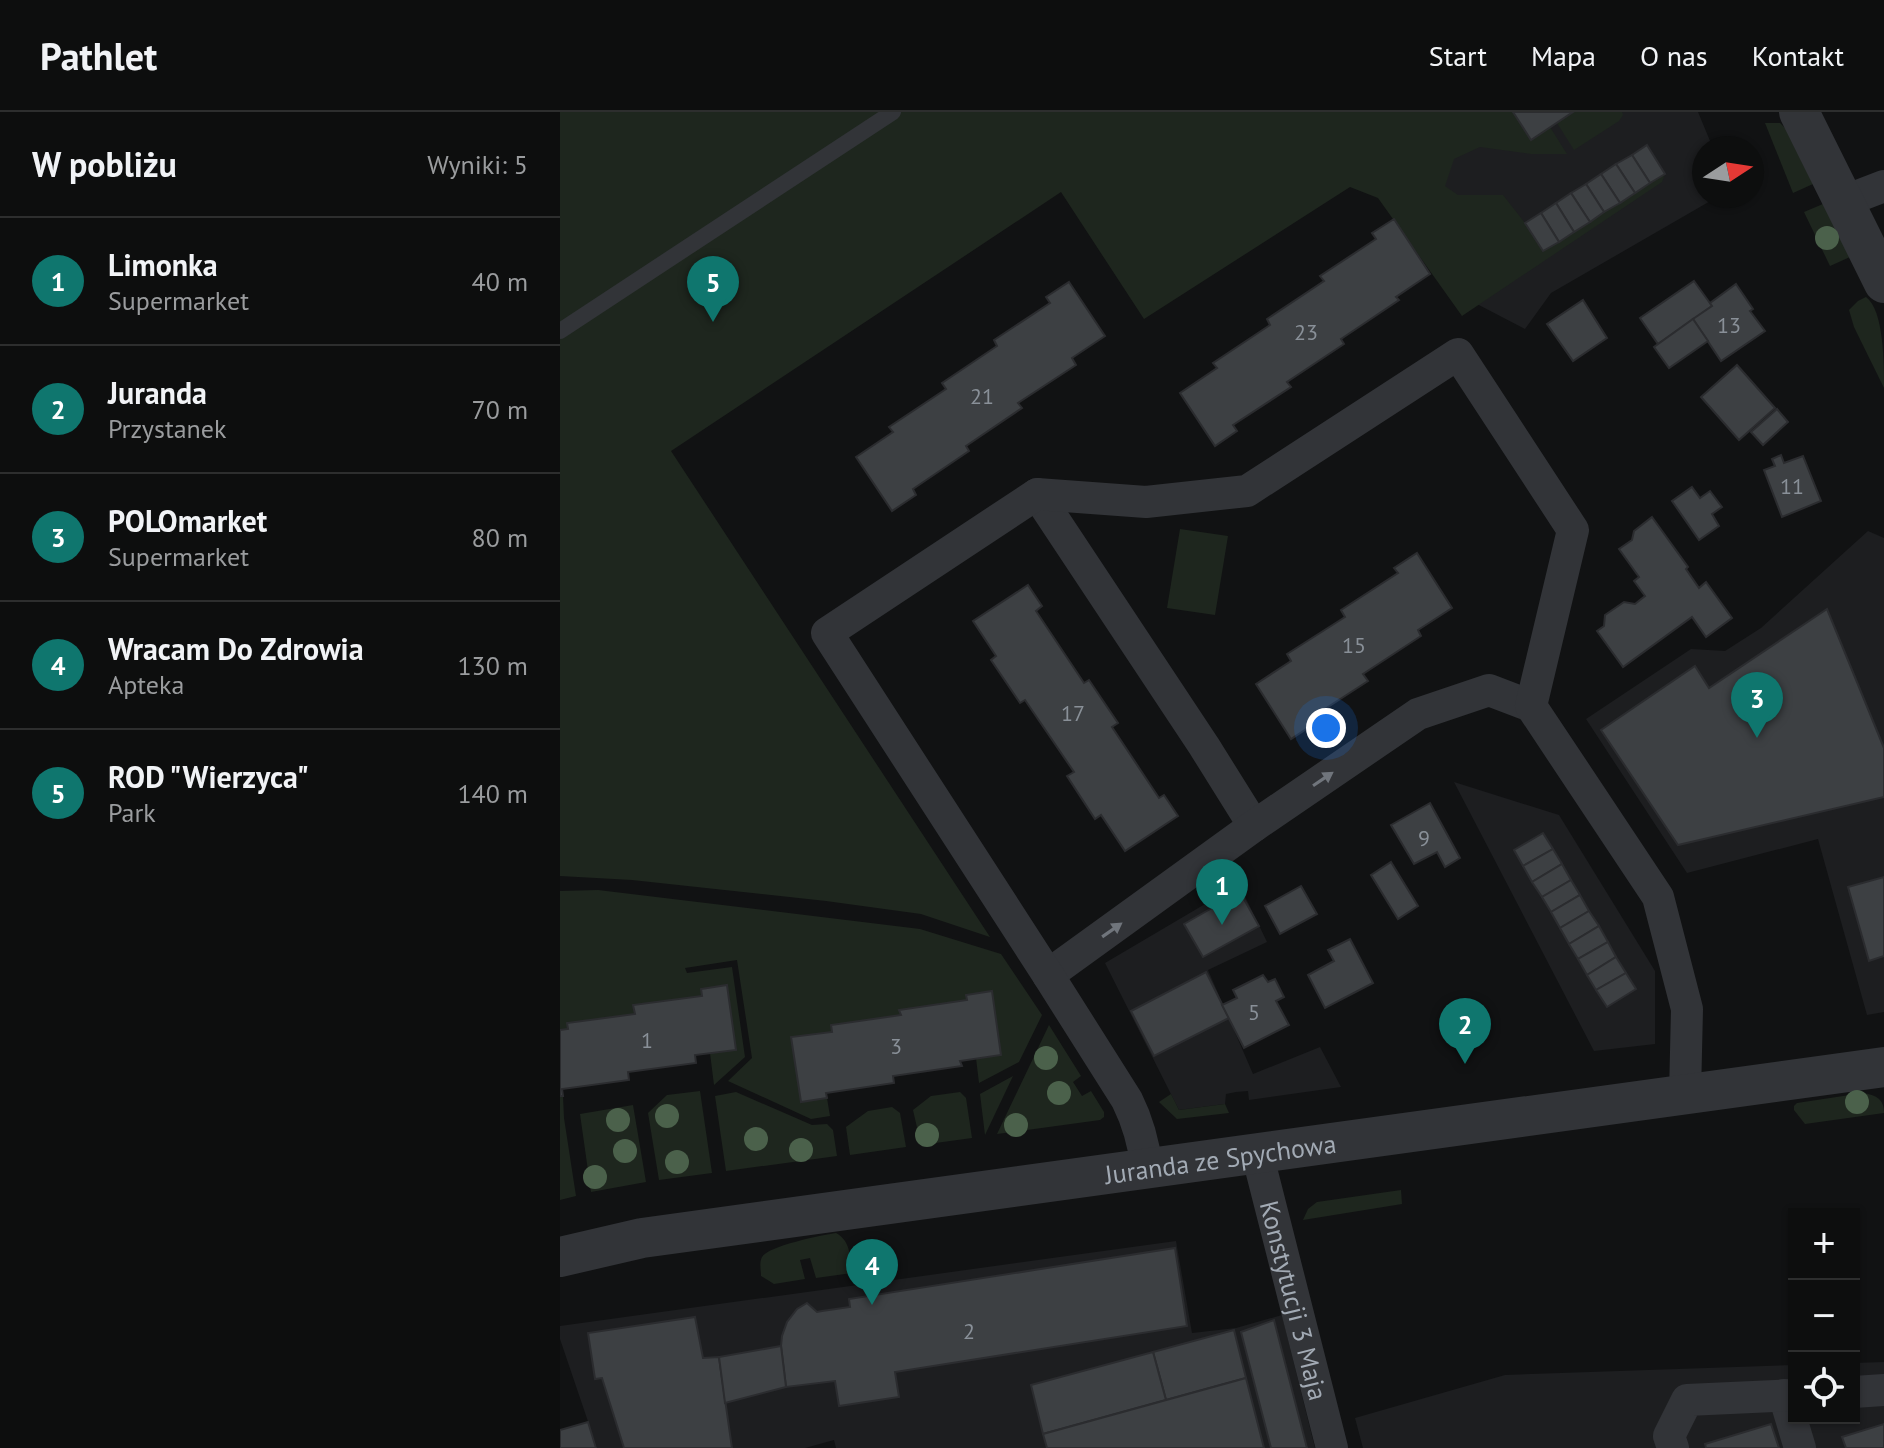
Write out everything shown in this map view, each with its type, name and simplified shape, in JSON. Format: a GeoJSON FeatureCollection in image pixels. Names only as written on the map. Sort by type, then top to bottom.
{"type":"FeatureCollection","features":[{"type":"Feature","properties":{"kind":"street"},"geometry":{"type":"LineString","coordinates":[[1799,112],[1884,283]]}},
{"type":"Feature","properties":{"kind":"street"},"geometry":{"type":"LineString","coordinates":[[1845,201],[1884,186]]}},
{"type":"Feature","properties":{"kind":"street"},"geometry":{"type":"LineString","coordinates":[[1147,1169],[1136,1118],[1048,975],[827,633],[1037,494],[1146,502],[1247,491],[1458,354],[1573,530],[1531,706]]}},
{"type":"Feature","properties":{"kind":"street"},"geometry":{"type":"LineString","coordinates":[[1037,494],[1254,826]]}},
{"type":"Feature","properties":{"kind":"street"},"geometry":{"type":"LineString","coordinates":[[1048,975],[1254,826],[1418,714],[1489,690],[1531,706],[1658,897],[1687,1009],[1685,1095]]}},
{"type":"Feature","properties":{"kind":"street","name":"Juranda ze Spychowa"},"geometry":{"type":"LineString","coordinates":[[560,1257],[642,1238],[1884,1067]]}},
{"type":"Feature","properties":{"kind":"street","name":"Konstytucji 3 Maja"},"geometry":{"type":"LineString","coordinates":[[1257,1153],[1332,1448]]}},
{"type":"Feature","properties":{"kind":"street"},"geometry":{"type":"LineString","coordinates":[[1860,1392],[1884,1390]]}},
{"type":"Feature","properties":{"kind":"street"},"geometry":{"type":"LineString","coordinates":[[1673,1448],[1669,1436],[1687,1400],[1788,1395]]}},
{"type":"Feature","properties":{"kind":"street"},"geometry":{"type":"LineString","coordinates":[[1795,1424],[1800,1448]]}},
{"type":"Feature","properties":{"kind":"lane"},"geometry":{"type":"LineString","coordinates":[[560,331],[893,112]]}},
{"type":"Feature","properties":{"kind":"shaded area"},"geometry":{"type":"Polygon","coordinates":[[[560,112],[1513,112],[1550,127],[1567,154],[1531,154],[1480,147],[1454,159],[1445,186],[1458,195],[1503,195],[1543,251],[1665,174],[1662,182],[1462,316],[1378,198],[1350,187],[1144,319],[1061,192],[671,451],[990,937],[921,914],[632,880],[560,876],[560,112]]]}},
{"type":"Feature","properties":{"kind":"shaded area"},"geometry":{"type":"Polygon","coordinates":[[[1468,112],[1698,112],[1708,136],[1692,136],[1692,208],[1698,208],[1551,293],[1525,329],[1477,304],[1384,165],[1468,112]]]}},
{"type":"Feature","properties":{"kind":"shaded area"},"geometry":{"type":"Polygon","coordinates":[[[1573,112],[1622,112],[1623,115],[1619,121],[1574,150],[1557,123],[1573,112]]]}},
{"type":"Feature","properties":{"kind":"shaded area"},"geometry":{"type":"Polygon","coordinates":[[[1765,123],[1780,123],[1786,129],[1813,184],[1793,193],[1765,123]]]}},
{"type":"Feature","properties":{"kind":"shaded area"},"geometry":{"type":"Polygon","coordinates":[[[1823,204],[1850,257],[1830,266],[1804,212],[1823,204]]]}},
{"type":"Feature","properties":{"kind":"shaded area"},"geometry":{"type":"Polygon","coordinates":[[[1866,297],[1880,325],[1884,388],[1849,310],[1866,297]]]}},
{"type":"Feature","properties":{"kind":"shaded area"},"geometry":{"type":"Polygon","coordinates":[[[1180,529],[1228,536],[1215,615],[1167,608],[1180,529]]]}},
{"type":"Feature","properties":{"kind":"shaded area"},"geometry":{"type":"Polygon","coordinates":[[[1868,531],[1884,538],[1884,1012],[1867,1015],[1818,839],[1687,873],[1586,719],[1691,649],[1725,651],[1761,628],[1868,531]]]}},
{"type":"Feature","properties":{"kind":"shaded area"},"geometry":{"type":"Polygon","coordinates":[[[1454,782],[1559,815],[1655,971],[1655,1044],[1594,1051],[1454,782]]]}},
{"type":"Feature","properties":{"kind":"shaded area"},"geometry":{"type":"Polygon","coordinates":[[[1239,884],[1267,942],[1208,970],[1253,1074],[1320,1047],[1341,1087],[1249,1100],[1248,1091],[1236,1092],[1226,1094],[1225,1104],[1179,1110],[1105,963],[1239,884]]]}},
{"type":"Feature","properties":{"kind":"shaded area"},"geometry":{"type":"Polygon","coordinates":[[[598,890],[920,929],[1001,954],[1042,1015],[1019,1062],[979,1083],[976,1058],[1001,1054],[992,991],[966,995],[967,1000],[900,1011],[901,1015],[832,1032],[792,1037],[801,1102],[827,1098],[830,1116],[811,1119],[728,1081],[752,1058],[737,960],[685,968],[687,973],[732,967],[745,1057],[714,1085],[710,1053],[736,1050],[727,985],[701,989],[702,996],[633,1006],[635,1014],[567,1024],[568,1029],[560,1030],[560,891],[598,890]]]}},
{"type":"Feature","properties":{"kind":"shaded area"},"geometry":{"type":"Polygon","coordinates":[[[1049,1025],[1081,1076],[1073,1082],[1082,1096],[1091,1091],[1104,1117],[997,1134],[1049,1025]]]}},
{"type":"Feature","properties":{"kind":"shaded area"},"geometry":{"type":"Polygon","coordinates":[[[1013,1076],[985,1135],[980,1094],[1013,1076]]]}},
{"type":"Feature","properties":{"kind":"shaded area"},"geometry":{"type":"Polygon","coordinates":[[[700,1091],[712,1173],[659,1180],[648,1113],[667,1095],[700,1091]]]}},
{"type":"Feature","properties":{"kind":"shaded area"},"geometry":{"type":"Polygon","coordinates":[[[736,1092],[812,1125],[827,1124],[833,1130],[837,1156],[726,1171],[715,1096],[736,1092]]]}},
{"type":"Feature","properties":{"kind":"shaded area"},"geometry":{"type":"Polygon","coordinates":[[[960,1092],[966,1098],[972,1138],[921,1145],[913,1110],[931,1096],[960,1092]]]}},
{"type":"Feature","properties":{"kind":"shaded area"},"geometry":{"type":"Polygon","coordinates":[[[1863,1093],[1878,1098],[1883,1104],[1884,1113],[1805,1124],[1794,1110],[1797,1103],[1863,1093]]]}},
{"type":"Feature","properties":{"kind":"shaded area"},"geometry":{"type":"Polygon","coordinates":[[[1171,1094],[1179,1110],[1225,1104],[1229,1113],[1177,1119],[1159,1102],[1171,1094]]]}},
{"type":"Feature","properties":{"kind":"shaded area"},"geometry":{"type":"Polygon","coordinates":[[[560,1096],[563,1096],[576,1196],[560,1200],[560,1096]]]}},
{"type":"Feature","properties":{"kind":"shaded area"},"geometry":{"type":"Polygon","coordinates":[[[633,1105],[646,1182],[591,1192],[580,1114],[633,1105]]]}},
{"type":"Feature","properties":{"kind":"shaded area"},"geometry":{"type":"Polygon","coordinates":[[[892,1107],[900,1113],[906,1147],[850,1155],[846,1127],[868,1111],[892,1107]]]}},
{"type":"Feature","properties":{"kind":"shaded area"},"geometry":{"type":"Polygon","coordinates":[[[1401,1190],[1402,1204],[1303,1220],[1308,1209],[1317,1202],[1401,1190]]]}},
{"type":"Feature","properties":{"kind":"shaded area"},"geometry":{"type":"Polygon","coordinates":[[[836,1233],[847,1245],[852,1273],[816,1278],[810,1258],[800,1260],[805,1279],[774,1284],[761,1276],[761,1259],[766,1253],[836,1233]]]}},
{"type":"Feature","properties":{"kind":"shaded area"},"geometry":{"type":"Polygon","coordinates":[[[1176,1241],[1192,1333],[1236,1328],[1282,1315],[1315,1448],[836,1448],[834,1440],[805,1448],[597,1448],[560,1339],[560,1326],[1176,1241]]]}},
{"type":"Feature","properties":{"kind":"shaded area"},"geometry":{"type":"Polygon","coordinates":[[[1884,1362],[1884,1448],[1363,1448],[1355,1418],[1505,1375],[1788,1365],[1788,1424],[1860,1424],[1860,1363],[1884,1362]]]}},
{"type":"Feature","properties":{"kind":"building"},"geometry":{"type":"Polygon","coordinates":[[[1513,112],[1573,112],[1531,140],[1513,112]]]}},
{"type":"Feature","properties":{"kind":"building"},"geometry":{"type":"Polygon","coordinates":[[[1647,145],[1665,174],[1650,183],[1632,155],[1647,145]]]}},
{"type":"Feature","properties":{"kind":"building"},"geometry":{"type":"Polygon","coordinates":[[[1632,155],[1650,183],[1635,193],[1616,164],[1632,155]]]}},
{"type":"Feature","properties":{"kind":"building"},"geometry":{"type":"Polygon","coordinates":[[[1616,164],[1635,193],[1620,203],[1601,174],[1616,164]]]}},
{"type":"Feature","properties":{"kind":"building"},"geometry":{"type":"Polygon","coordinates":[[[1601,174],[1620,203],[1604,212],[1586,184],[1601,174]]]}},
{"type":"Feature","properties":{"kind":"building"},"geometry":{"type":"Polygon","coordinates":[[[1586,184],[1604,212],[1590,222],[1571,193],[1586,184]]]}},
{"type":"Feature","properties":{"kind":"building"},"geometry":{"type":"Polygon","coordinates":[[[1571,193],[1590,222],[1574,232],[1556,203],[1571,193]]]}},
{"type":"Feature","properties":{"kind":"building"},"geometry":{"type":"Polygon","coordinates":[[[1556,203],[1574,232],[1559,242],[1541,213],[1556,203]]]}},
{"type":"Feature","properties":{"kind":"building"},"geometry":{"type":"Polygon","coordinates":[[[1541,213],[1559,242],[1543,251],[1525,223],[1541,213]]]}},
{"type":"Feature","properties":{"kind":"building"},"geometry":{"type":"Polygon","coordinates":[[[1394,219],[1430,274],[1396,297],[1399,300],[1341,339],[1344,344],[1287,382],[1291,387],[1233,425],[1237,431],[1215,446],[1180,393],[1217,368],[1213,363],[1270,325],[1267,319],[1324,281],[1320,276],[1376,239],[1372,233],[1394,219]]]}},
{"type":"Feature","properties":{"kind":"building"},"geometry":{"type":"Polygon","coordinates":[[[1694,281],[1712,306],[1658,344],[1640,318],[1694,281]]]}},
{"type":"Feature","properties":{"kind":"building"},"geometry":{"type":"Polygon","coordinates":[[[1069,282],[1105,336],[1072,358],[1076,365],[1018,403],[1022,408],[966,446],[969,451],[913,489],[916,495],[892,511],[856,457],[893,432],[889,427],[946,389],[942,383],[997,346],[994,340],[1050,303],[1046,297],[1069,282]]]}},
{"type":"Feature","properties":{"kind":"building"},"geometry":{"type":"Polygon","coordinates":[[[1736,284],[1765,331],[1721,361],[1693,319],[1736,284]]]}},
{"type":"Feature","properties":{"kind":"building"},"geometry":{"type":"Polygon","coordinates":[[[1583,300],[1607,338],[1573,361],[1547,324],[1583,300]]]}},
{"type":"Feature","properties":{"kind":"building"},"geometry":{"type":"Polygon","coordinates":[[[1693,319],[1708,341],[1669,368],[1654,347],[1693,319]]]}},
{"type":"Feature","properties":{"kind":"building"},"geometry":{"type":"Polygon","coordinates":[[[1737,365],[1775,408],[1739,440],[1701,397],[1737,365]]]}},
{"type":"Feature","properties":{"kind":"building"},"geometry":{"type":"Polygon","coordinates":[[[1777,409],[1788,422],[1763,445],[1751,432],[1777,409]]]}},
{"type":"Feature","properties":{"kind":"building"},"geometry":{"type":"Polygon","coordinates":[[[1781,455],[1784,463],[1803,456],[1821,501],[1782,517],[1764,470],[1775,466],[1772,459],[1781,455]]]}},
{"type":"Feature","properties":{"kind":"building"},"geometry":{"type":"Polygon","coordinates":[[[1692,487],[1700,498],[1710,491],[1722,507],[1712,514],[1719,526],[1699,540],[1672,501],[1692,487]]]}},
{"type":"Feature","properties":{"kind":"building"},"geometry":{"type":"Polygon","coordinates":[[[1652,517],[1688,567],[1686,569],[1699,588],[1706,582],[1732,618],[1706,637],[1692,617],[1623,667],[1597,631],[1604,626],[1605,615],[1624,602],[1635,604],[1645,596],[1634,581],[1639,577],[1619,549],[1632,540],[1634,531],[1652,517]]]}},
{"type":"Feature","properties":{"kind":"building"},"geometry":{"type":"Polygon","coordinates":[[[1417,553],[1452,608],[1418,630],[1421,636],[1363,674],[1368,681],[1311,718],[1314,724],[1291,739],[1256,684],[1291,661],[1287,654],[1345,617],[1341,610],[1398,573],[1394,568],[1417,553]]]}},
{"type":"Feature","properties":{"kind":"building"},"geometry":{"type":"Polygon","coordinates":[[[1028,585],[1042,606],[1036,611],[1084,683],[1089,680],[1118,723],[1112,727],[1159,798],[1164,795],[1178,816],[1125,851],[1101,815],[1095,819],[1067,776],[1074,772],[1025,700],[1020,703],[991,660],[996,656],[973,621],[1028,585]]]}},
{"type":"Feature","properties":{"kind":"building"},"geometry":{"type":"Polygon","coordinates":[[[1827,609],[1884,748],[1884,797],[1678,845],[1601,730],[1695,666],[1709,688],[1827,609]]]}},
{"type":"Feature","properties":{"kind":"building"},"geometry":{"type":"Polygon","coordinates":[[[1430,803],[1460,858],[1445,867],[1437,852],[1414,864],[1391,825],[1430,803]]]}},
{"type":"Feature","properties":{"kind":"building"},"geometry":{"type":"Polygon","coordinates":[[[1543,833],[1553,849],[1523,866],[1514,850],[1543,833]]]}},
{"type":"Feature","properties":{"kind":"building"},"geometry":{"type":"Polygon","coordinates":[[[1553,849],[1562,864],[1532,882],[1523,866],[1553,849]]]}},
{"type":"Feature","properties":{"kind":"building"},"geometry":{"type":"Polygon","coordinates":[[[1391,862],[1418,906],[1398,919],[1371,875],[1391,862]]]}},
{"type":"Feature","properties":{"kind":"building"},"geometry":{"type":"Polygon","coordinates":[[[1562,864],[1571,880],[1542,897],[1532,882],[1562,864]]]}},
{"type":"Feature","properties":{"kind":"building"},"geometry":{"type":"Polygon","coordinates":[[[1884,877],[1884,956],[1869,961],[1848,887],[1884,877]]]}},
{"type":"Feature","properties":{"kind":"building"},"geometry":{"type":"Polygon","coordinates":[[[1571,880],[1580,895],[1551,912],[1542,897],[1571,880]]]}},
{"type":"Feature","properties":{"kind":"building"},"geometry":{"type":"Polygon","coordinates":[[[1301,886],[1317,914],[1280,934],[1265,906],[1301,886]]]}},
{"type":"Feature","properties":{"kind":"building"},"geometry":{"type":"Polygon","coordinates":[[[1240,892],[1259,926],[1203,957],[1184,924],[1240,892]]]}},
{"type":"Feature","properties":{"kind":"building"},"geometry":{"type":"Polygon","coordinates":[[[1580,895],[1589,911],[1560,928],[1551,912],[1580,895]]]}},
{"type":"Feature","properties":{"kind":"building"},"geometry":{"type":"Polygon","coordinates":[[[1589,911],[1599,926],[1569,944],[1560,928],[1589,911]]]}},
{"type":"Feature","properties":{"kind":"building"},"geometry":{"type":"Polygon","coordinates":[[[1599,926],[1608,942],[1578,959],[1569,944],[1599,926]]]}},
{"type":"Feature","properties":{"kind":"building"},"geometry":{"type":"Polygon","coordinates":[[[1350,939],[1373,983],[1325,1008],[1308,975],[1334,961],[1328,950],[1350,939]]]}},
{"type":"Feature","properties":{"kind":"building"},"geometry":{"type":"Polygon","coordinates":[[[1608,942],[1616,957],[1587,975],[1578,959],[1608,942]]]}},
{"type":"Feature","properties":{"kind":"building"},"geometry":{"type":"Polygon","coordinates":[[[1616,957],[1626,973],[1596,990],[1587,975],[1616,957]]]}},
{"type":"Feature","properties":{"kind":"building"},"geometry":{"type":"Polygon","coordinates":[[[1206,972],[1229,1018],[1154,1056],[1131,1011],[1206,972]]]}},
{"type":"Feature","properties":{"kind":"building"},"geometry":{"type":"Polygon","coordinates":[[[1626,973],[1636,989],[1607,1007],[1596,990],[1626,973]]]}},
{"type":"Feature","properties":{"kind":"building"},"geometry":{"type":"Polygon","coordinates":[[[1263,975],[1268,982],[1275,979],[1284,997],[1276,1001],[1289,1025],[1244,1048],[1222,1005],[1237,998],[1233,990],[1263,975]]]}},
{"type":"Feature","properties":{"kind":"building"},"geometry":{"type":"Polygon","coordinates":[[[727,985],[736,1050],[695,1055],[696,1063],[628,1072],[629,1080],[562,1089],[563,1096],[560,1096],[560,1030],[568,1029],[567,1023],[635,1014],[633,1005],[702,996],[701,989],[727,985]]]}},
{"type":"Feature","properties":{"kind":"building"},"geometry":{"type":"Polygon","coordinates":[[[992,991],[1001,1055],[960,1061],[962,1066],[893,1076],[894,1083],[826,1093],[827,1098],[801,1102],[791,1037],[832,1032],[831,1025],[901,1015],[899,1010],[967,1000],[966,995],[992,991]]]}},
{"type":"Feature","properties":{"kind":"building"},"geometry":{"type":"Polygon","coordinates":[[[1175,1248],[1187,1326],[895,1372],[899,1397],[839,1406],[835,1381],[786,1387],[782,1336],[787,1322],[797,1309],[807,1303],[817,1312],[850,1307],[849,1299],[1175,1248]]]}},
{"type":"Feature","properties":{"kind":"building"},"geometry":{"type":"Polygon","coordinates":[[[695,1317],[703,1358],[719,1357],[732,1448],[624,1448],[602,1378],[595,1379],[588,1333],[695,1317]]]}},
{"type":"Feature","properties":{"kind":"building"},"geometry":{"type":"Polygon","coordinates":[[[1274,1320],[1307,1448],[1271,1448],[1241,1332],[1274,1320]]]}},
{"type":"Feature","properties":{"kind":"building"},"geometry":{"type":"Polygon","coordinates":[[[1234,1330],[1246,1378],[1166,1400],[1153,1352],[1234,1330]]]}},
{"type":"Feature","properties":{"kind":"building"},"geometry":{"type":"Polygon","coordinates":[[[781,1346],[786,1387],[725,1403],[719,1357],[781,1346]]]}},
{"type":"Feature","properties":{"kind":"building"},"geometry":{"type":"Polygon","coordinates":[[[1153,1352],[1166,1400],[1043,1434],[1031,1385],[1153,1352]]]}},
{"type":"Feature","properties":{"kind":"building"},"geometry":{"type":"Polygon","coordinates":[[[1246,1378],[1264,1448],[1047,1448],[1043,1434],[1246,1378]]]}},
{"type":"Feature","properties":{"kind":"building"},"geometry":{"type":"Polygon","coordinates":[[[588,1422],[596,1448],[560,1448],[560,1430],[588,1422]]]}},
{"type":"Feature","properties":{"kind":"building"},"geometry":{"type":"Polygon","coordinates":[[[1771,1424],[1779,1448],[1706,1448],[1705,1444],[1771,1424]]]}},
{"type":"Feature","properties":{"kind":"building"},"geometry":{"type":"Polygon","coordinates":[[[1884,1424],[1884,1448],[1846,1448],[1842,1437],[1884,1424]]]}},
{"type":"Feature","properties":{"kind":"place","name":"ROD \"Wierzyca\""},"geometry":{"type":"Point","coordinates":[713,322]}},
{"type":"Feature","properties":{"kind":"place","name":"POLOmarket"},"geometry":{"type":"Point","coordinates":[1757,738]}},
{"type":"Feature","properties":{"kind":"place","name":"Limonka"},"geometry":{"type":"Point","coordinates":[1222,925]}},
{"type":"Feature","properties":{"kind":"place","name":"Juranda"},"geometry":{"type":"Point","coordinates":[1465,1064]}},
{"type":"Feature","properties":{"kind":"place","name":"Wracam Do Zdrowia"},"geometry":{"type":"Point","coordinates":[872,1305]}}]}
